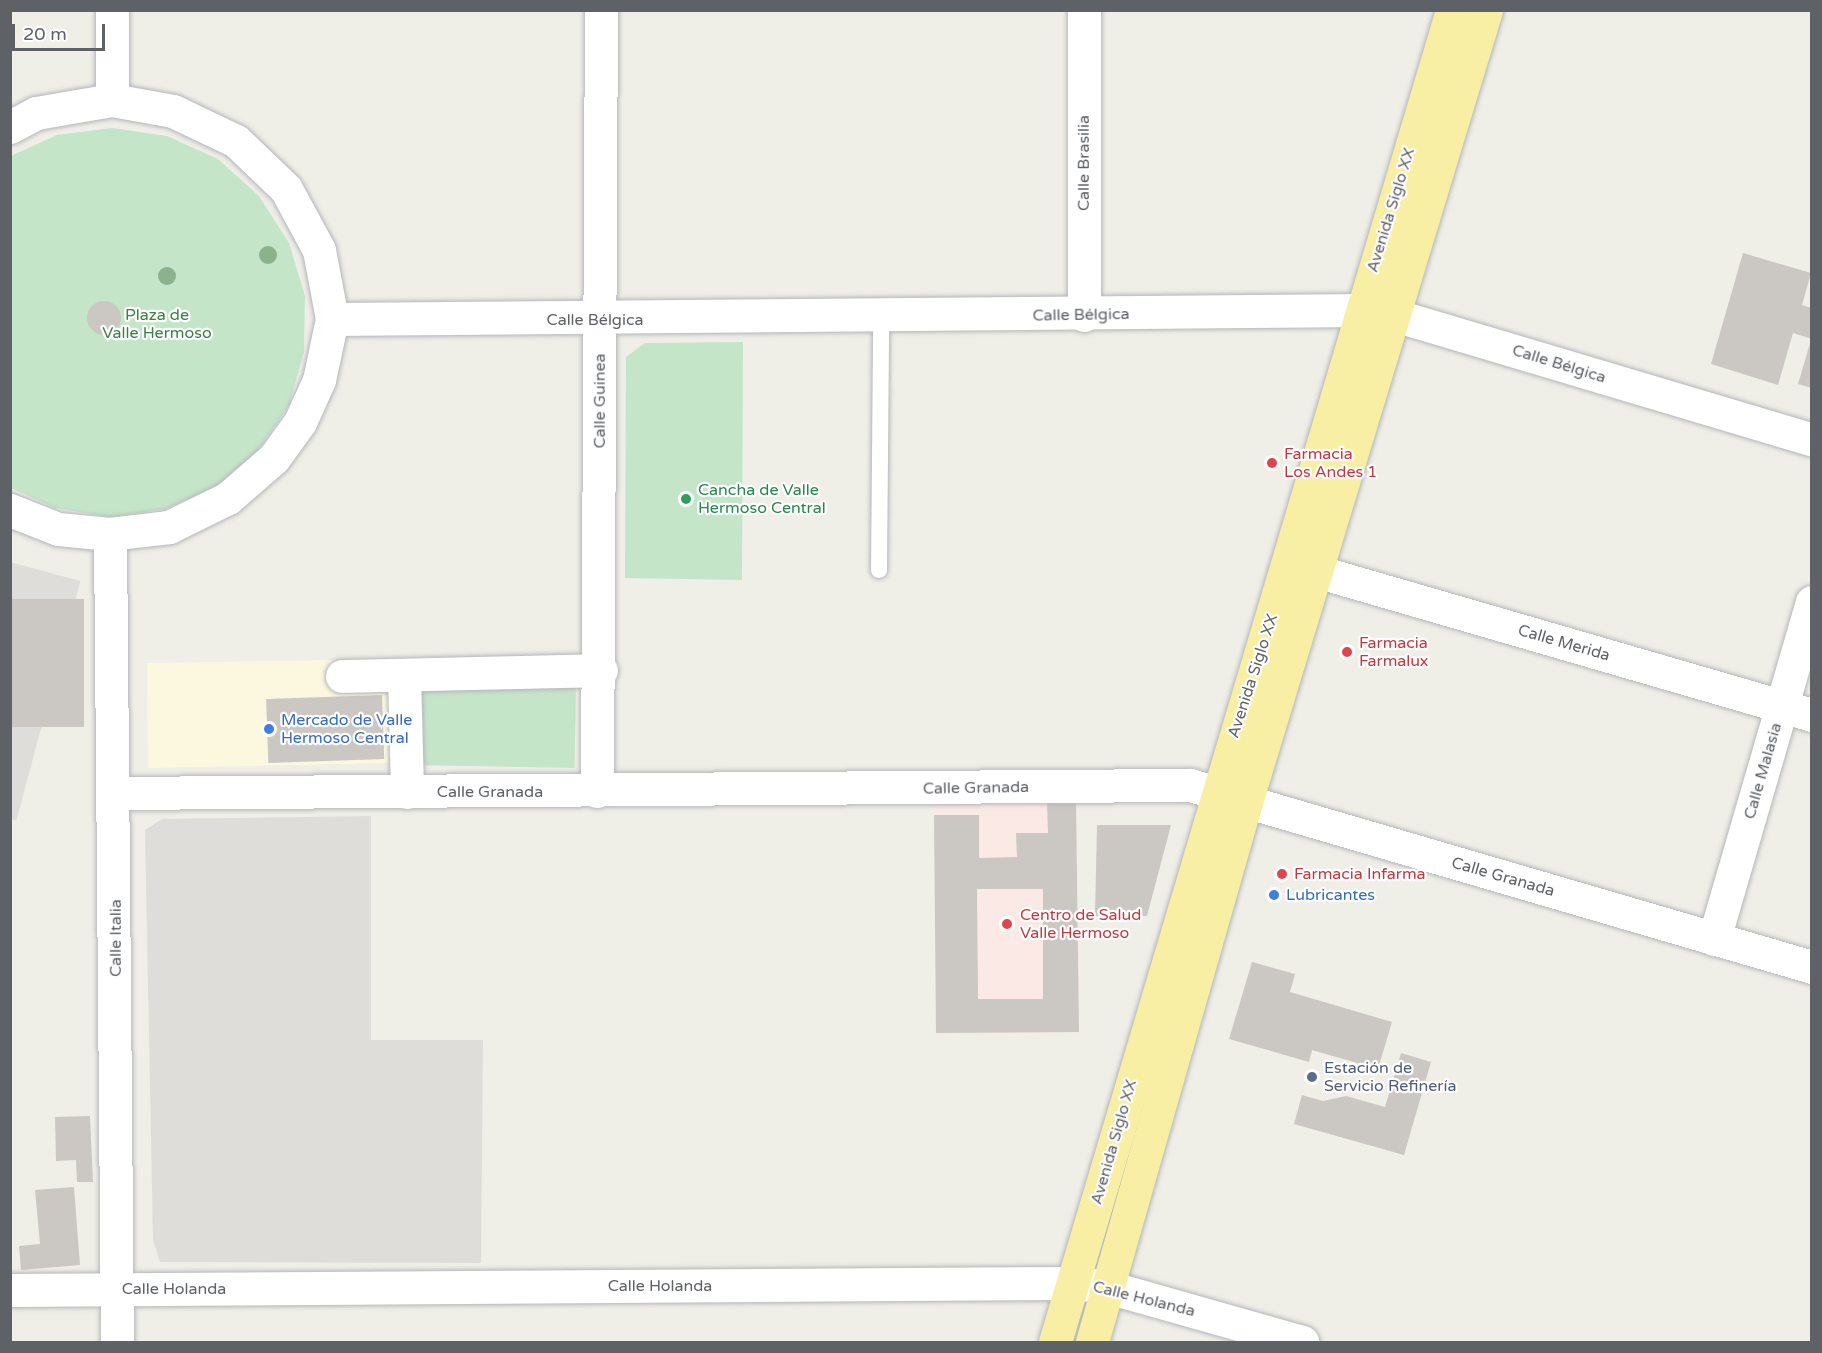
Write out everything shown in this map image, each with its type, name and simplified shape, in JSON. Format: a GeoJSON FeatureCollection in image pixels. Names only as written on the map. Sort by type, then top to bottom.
{"type":"FeatureCollection","features":[{"type":"Feature","properties":{"kind":"highway","name":"Avenida Siglo XX"},"geometry":{"type":"LineString","coordinates":[[1092,1342],[1108,1287],[1231,797],[1360,310],[1452,10]]}},
{"type":"Feature","properties":{"kind":"highway","name":"Avenida Siglo XX"},"geometry":{"type":"LineString","coordinates":[[1055,1342],[1072,1283],[1231,797],[1316,572],[1486,10]]}},
{"type":"Feature","properties":{"kind":"street"},"geometry":{"type":"LineString","coordinates":[[112,10],[112,100]]}},
{"type":"Feature","properties":{"kind":"street","name":"Calle Guinea"},"geometry":{"type":"LineString","coordinates":[[597,791],[600,670],[601,10]]}},
{"type":"Feature","properties":{"kind":"street","name":"Calle Brasilia"},"geometry":{"type":"LineString","coordinates":[[1084,10],[1084,315]]}},
{"type":"Feature","properties":{"kind":"street"},"geometry":{"type":"LineString","coordinates":[[10,127],[36,113],[112,100],[173,111],[236,141],[286,189],[319,250],[332,318],[319,381],[274,458],[228,498],[169,527],[110,534],[58,529],[10,510]]}},
{"type":"Feature","properties":{"kind":"street","name":"Calle Bélgica"},"geometry":{"type":"LineString","coordinates":[[332,318],[600,320],[1360,310],[1394,315],[1812,440]]}},
{"type":"Feature","properties":{"kind":"street","name":"Calle Italia"},"geometry":{"type":"LineString","coordinates":[[110,534],[115,793],[117,1342]]}},
{"type":"Feature","properties":{"kind":"street","name":"Calle Merida"},"geometry":{"type":"LineString","coordinates":[[1316,572],[1797,710]]}},
{"type":"Feature","properties":{"kind":"street","name":"Calle Malasia"},"geometry":{"type":"LineString","coordinates":[[1714,939],[1797,710],[1812,602]]}},
{"type":"Feature","properties":{"kind":"street"},"geometry":{"type":"LineString","coordinates":[[342,676],[600,670]]}},
{"type":"Feature","properties":{"kind":"street"},"geometry":{"type":"LineString","coordinates":[[404,675],[407,792]]}},
{"type":"Feature","properties":{"kind":"street","name":"Calle Granada"},"geometry":{"type":"LineString","coordinates":[[115,793],[1190,785],[1812,967]]}},
{"type":"Feature","properties":{"kind":"street","name":"Calle Holanda"},"geometry":{"type":"LineString","coordinates":[[10,1290],[1072,1283],[1108,1287],[1302,1342]]}},
{"type":"Feature","properties":{"kind":"lane"},"geometry":{"type":"LineString","coordinates":[[879,570],[881,317]]}},
{"type":"Feature","properties":{"kind":"shaded area"},"geometry":{"type":"Polygon","coordinates":[[[10,562],[81,581],[16,820],[10,819],[10,562]]]}},
{"type":"Feature","properties":{"kind":"shaded area","name":"Mercado de Valle Hermoso Central"},"geometry":{"type":"Polygon","coordinates":[[[333,660],[334,694],[391,693],[392,763],[148,768],[147,663],[333,660]]]}},
{"type":"Feature","properties":{"kind":"shaded area","name":"Centro de Salud Valle Hermoso"},"geometry":{"type":"Polygon","coordinates":[[[1076,802],[1080,1032],[938,1034],[934,804],[1076,802]]]}},
{"type":"Feature","properties":{"kind":"shaded area"},"geometry":{"type":"Polygon","coordinates":[[[371,816],[371,1040],[483,1040],[481,1263],[160,1262],[153,1240],[145,830],[162,819],[371,816]]]}},
{"type":"Feature","properties":{"kind":"green space","name":"Plaza de Valle Hermoso"},"geometry":{"type":"Polygon","coordinates":[[[112,128],[167,136],[218,159],[259,196],[289,243],[305,296],[304,352],[289,405],[258,451],[216,487],[165,509],[110,517],[55,508],[11,488],[11,156],[57,135],[112,128]]]}},
{"type":"Feature","properties":{"kind":"green space"},"geometry":{"type":"Polygon","coordinates":[[[743,342],[742,580],[625,578],[626,357],[645,343],[743,342]]]}},
{"type":"Feature","properties":{"kind":"green space"},"geometry":{"type":"Polygon","coordinates":[[[420,681],[576,684],[575,768],[419,765],[420,681]]]}},
{"type":"Feature","properties":{"kind":"building"},"geometry":{"type":"Polygon","coordinates":[[[1743,253],[1811,273],[1802,305],[1812,308],[1812,339],[1793,333],[1778,385],[1711,364],[1743,253]]]}},
{"type":"Feature","properties":{"kind":"building"},"geometry":{"type":"Polygon","coordinates":[[[104,301],[116,306],[121,318],[116,330],[104,335],[92,330],[87,318],[92,306],[104,301]]]}},
{"type":"Feature","properties":{"kind":"building"},"geometry":{"type":"Polygon","coordinates":[[[1812,340],[1812,388],[1798,384],[1812,340]]]}},
{"type":"Feature","properties":{"kind":"building"},"geometry":{"type":"Polygon","coordinates":[[[10,599],[84,599],[84,727],[10,727],[10,599]]]}},
{"type":"Feature","properties":{"kind":"building"},"geometry":{"type":"Polygon","coordinates":[[[382,695],[384,759],[268,763],[266,699],[382,695]]]}},
{"type":"Feature","properties":{"kind":"building","name":"Centro de Salud Valle Hermoso"},"geometry":{"type":"Polygon","coordinates":[[[1047,802],[1076,802],[1079,1032],[936,1033],[934,815],[979,815],[979,858],[1017,857],[1016,833],[1048,833],[1047,802]],[[977,889],[978,999],[1043,999],[1043,889],[977,889]]]}},
{"type":"Feature","properties":{"kind":"building"},"geometry":{"type":"Polygon","coordinates":[[[1097,825],[1171,825],[1147,916],[1095,916],[1097,825]]]}},
{"type":"Feature","properties":{"kind":"building"},"geometry":{"type":"Polygon","coordinates":[[[1252,962],[1295,974],[1290,992],[1392,1022],[1378,1069],[1312,1050],[1309,1062],[1229,1039],[1252,962]]]}},
{"type":"Feature","properties":{"kind":"building"},"geometry":{"type":"Polygon","coordinates":[[[1401,1053],[1431,1062],[1404,1155],[1294,1124],[1302,1095],[1323,1101],[1346,1096],[1385,1107],[1401,1053]]]}},
{"type":"Feature","properties":{"kind":"building"},"geometry":{"type":"Polygon","coordinates":[[[90,1116],[93,1182],[77,1182],[76,1160],[56,1161],[55,1117],[90,1116]]]}},
{"type":"Feature","properties":{"kind":"building"},"geometry":{"type":"Polygon","coordinates":[[[74,1187],[80,1265],[21,1270],[19,1246],[40,1244],[35,1190],[74,1187]]]}},
{"type":"Feature","properties":{"kind":"place","name":"Farmacia Los Andes 1"},"geometry":{"type":"Point","coordinates":[1272,463]}},
{"type":"Feature","properties":{"kind":"place","name":"Cancha de Valle Hermoso Central"},"geometry":{"type":"Point","coordinates":[686,499]}},
{"type":"Feature","properties":{"kind":"place","name":"Farmacia Farmalux"},"geometry":{"type":"Point","coordinates":[1347,652]}},
{"type":"Feature","properties":{"kind":"place","name":"Mercado de Valle Hermoso Central"},"geometry":{"type":"Point","coordinates":[269,729]}},
{"type":"Feature","properties":{"kind":"place","name":"Farmacia Infarma"},"geometry":{"type":"Point","coordinates":[1282,874]}},
{"type":"Feature","properties":{"kind":"place","name":"Lubricantes"},"geometry":{"type":"Point","coordinates":[1274,895]}},
{"type":"Feature","properties":{"kind":"place","name":"Centro de Salud Valle Hermoso"},"geometry":{"type":"Point","coordinates":[1007,924]}},
{"type":"Feature","properties":{"kind":"place","name":"Estación de Servicio Refinería"},"geometry":{"type":"Point","coordinates":[1312,1077]}}]}
